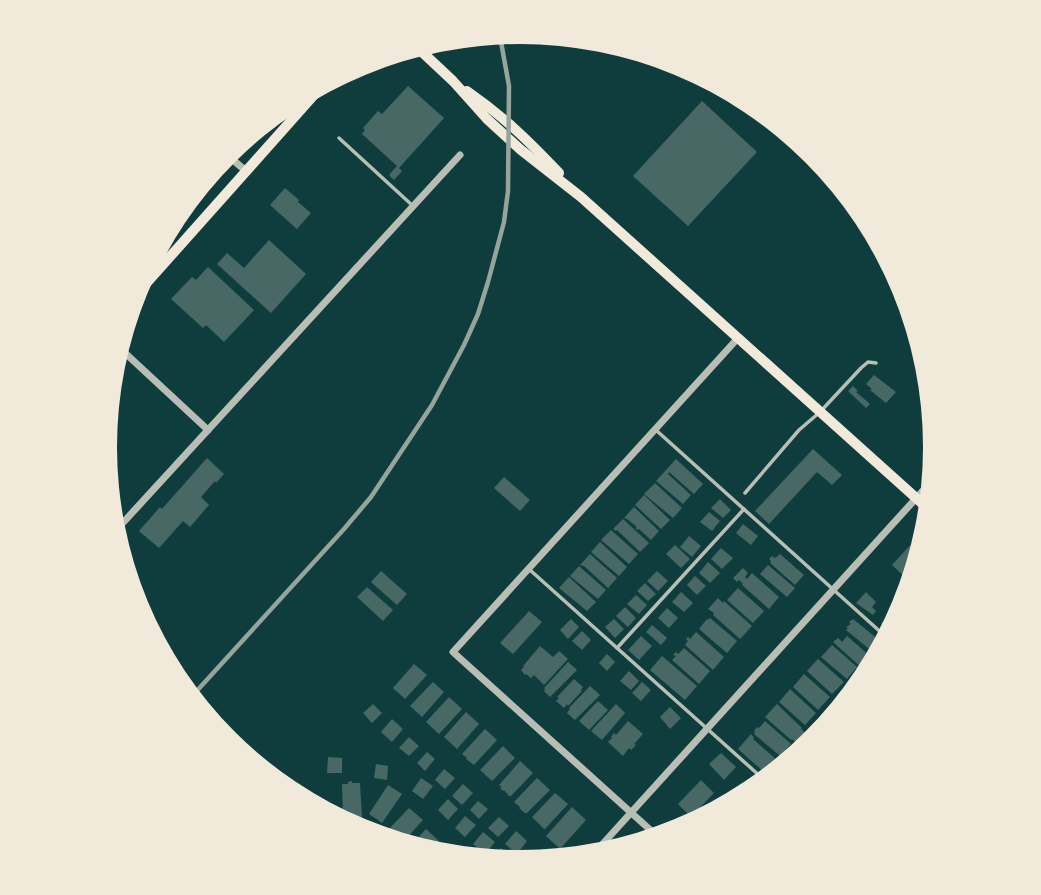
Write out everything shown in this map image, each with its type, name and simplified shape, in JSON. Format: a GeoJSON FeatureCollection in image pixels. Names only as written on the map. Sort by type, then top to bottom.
{"type":"FeatureCollection","features":[{"type":"Feature","properties":{"kind":"main road"},"geometry":{"type":"LineString","coordinates":[[426,56],[453,81],[504,118],[581,197],[921,502]]}},
{"type":"Feature","properties":{"kind":"main road"},"geometry":{"type":"LineString","coordinates":[[160,266],[294,113]]}},
{"type":"Feature","properties":{"kind":"street"},"geometry":{"type":"LineString","coordinates":[[124,521],[460,155]]}},
{"type":"Feature","properties":{"kind":"street"},"geometry":{"type":"LineString","coordinates":[[235,162],[246,171]]}},
{"type":"Feature","properties":{"kind":"street"},"geometry":{"type":"LineString","coordinates":[[650,830],[453,652],[738,338]]}},
{"type":"Feature","properties":{"kind":"street"},"geometry":{"type":"LineString","coordinates":[[128,356],[208,429]]}},
{"type":"Feature","properties":{"kind":"street"},"geometry":{"type":"LineString","coordinates":[[605,842],[834,590],[921,502]]}},
{"type":"Feature","properties":{"kind":"lane"},"geometry":{"type":"LineString","coordinates":[[339,138],[413,206]]}},
{"type":"Feature","properties":{"kind":"lane"},"geometry":{"type":"LineString","coordinates":[[746,493],[799,430],[820,412],[861,368],[868,362],[876,363]]}},
{"type":"Feature","properties":{"kind":"lane"},"geometry":{"type":"LineString","coordinates":[[655,429],[880,631]]}},
{"type":"Feature","properties":{"kind":"lane"},"geometry":{"type":"LineString","coordinates":[[617,648],[744,509]]}},
{"type":"Feature","properties":{"kind":"lane"},"geometry":{"type":"LineString","coordinates":[[529,568],[757,774]]}},
{"type":"Feature","properties":{"kind":"building"},"geometry":{"type":"Polygon","coordinates":[[[408,86],[444,118],[399,168],[402,171],[394,180],[389,175],[397,166],[362,134],[365,130],[363,128],[378,111],[382,114],[408,86]]]}},
{"type":"Feature","properties":{"kind":"building"},"geometry":{"type":"Polygon","coordinates":[[[702,101],[757,152],[688,226],[633,176],[702,101]]]}},
{"type":"Feature","properties":{"kind":"building"},"geometry":{"type":"Polygon","coordinates":[[[285,188],[311,213],[297,229],[270,205],[285,188]]]}},
{"type":"Feature","properties":{"kind":"building"},"geometry":{"type":"Polygon","coordinates":[[[269,240],[306,274],[271,313],[217,264],[227,253],[244,268],[269,240]]]}},
{"type":"Feature","properties":{"kind":"building"},"geometry":{"type":"Polygon","coordinates":[[[208,267],[254,310],[224,342],[206,325],[203,328],[171,299],[192,277],[196,280],[208,267]]]}},
{"type":"Feature","properties":{"kind":"building"},"geometry":{"type":"Polygon","coordinates":[[[874,375],[896,392],[886,403],[866,384],[874,375]]]}},
{"type":"Feature","properties":{"kind":"building"},"geometry":{"type":"Polygon","coordinates":[[[853,386],[870,404],[866,408],[848,391],[853,386]]]}},
{"type":"Feature","properties":{"kind":"building"},"geometry":{"type":"Polygon","coordinates":[[[813,449],[842,475],[832,485],[817,472],[769,524],[755,511],[813,449]]]}},
{"type":"Feature","properties":{"kind":"building"},"geometry":{"type":"Polygon","coordinates":[[[207,458],[224,474],[201,497],[209,505],[190,527],[183,521],[159,548],[139,531],[207,458]]]}},
{"type":"Feature","properties":{"kind":"building"},"geometry":{"type":"Polygon","coordinates":[[[676,459],[703,484],[694,494],[669,472],[668,474],[691,495],[683,504],[656,481],[676,459]]]}},
{"type":"Feature","properties":{"kind":"building"},"geometry":{"type":"Polygon","coordinates":[[[504,477],[530,500],[520,511],[494,488],[504,477]]]}},
{"type":"Feature","properties":{"kind":"building"},"geometry":{"type":"Polygon","coordinates":[[[655,483],[682,508],[673,518],[644,494],[655,483]]]}},
{"type":"Feature","properties":{"kind":"building"},"geometry":{"type":"Polygon","coordinates":[[[644,495],[670,520],[661,529],[635,505],[644,495]]]}},
{"type":"Feature","properties":{"kind":"building"},"geometry":{"type":"Polygon","coordinates":[[[720,499],[731,510],[723,518],[711,508],[720,499]]]}},
{"type":"Feature","properties":{"kind":"building"},"geometry":{"type":"Polygon","coordinates":[[[634,507],[659,531],[651,540],[624,518],[634,507]]]}},
{"type":"Feature","properties":{"kind":"building"},"geometry":{"type":"Polygon","coordinates":[[[709,512],[720,521],[712,531],[700,522],[709,512]]]}},
{"type":"Feature","properties":{"kind":"building"},"geometry":{"type":"Polygon","coordinates":[[[623,519],[649,543],[640,552],[613,529],[623,519]]]}},
{"type":"Feature","properties":{"kind":"building"},"geometry":{"type":"Polygon","coordinates":[[[743,524],[758,536],[751,545],[736,533],[743,524]]]}},
{"type":"Feature","properties":{"kind":"building"},"geometry":{"type":"Polygon","coordinates":[[[611,530],[638,554],[629,564],[601,540],[611,530]]]}},
{"type":"Feature","properties":{"kind":"building"},"geometry":{"type":"Polygon","coordinates":[[[689,536],[701,546],[692,557],[680,547],[689,536]]]}},
{"type":"Feature","properties":{"kind":"building"},"geometry":{"type":"Polygon","coordinates":[[[600,542],[627,567],[619,576],[591,552],[600,542]]]}},
{"type":"Feature","properties":{"kind":"building"},"geometry":{"type":"Polygon","coordinates":[[[912,543],[903,576],[892,565],[912,543]]]}},
{"type":"Feature","properties":{"kind":"building"},"geometry":{"type":"Polygon","coordinates":[[[675,545],[690,559],[681,568],[666,554],[675,545]]]}},
{"type":"Feature","properties":{"kind":"building"},"geometry":{"type":"Polygon","coordinates":[[[721,548],[733,558],[722,569],[711,559],[721,548]]]}},
{"type":"Feature","properties":{"kind":"building"},"geometry":{"type":"Polygon","coordinates":[[[590,554],[617,578],[608,588],[580,565],[590,554]]]}},
{"type":"Feature","properties":{"kind":"building"},"geometry":{"type":"Polygon","coordinates":[[[780,554],[804,575],[795,585],[770,563],[772,556],[775,558],[780,554]]]}},
{"type":"Feature","properties":{"kind":"building"},"geometry":{"type":"Polygon","coordinates":[[[708,562],[720,573],[710,583],[699,573],[708,562]]]}},
{"type":"Feature","properties":{"kind":"building"},"geometry":{"type":"Polygon","coordinates":[[[768,565],[795,588],[787,597],[760,574],[768,565]]]}},
{"type":"Feature","properties":{"kind":"building"},"geometry":{"type":"Polygon","coordinates":[[[579,566],[606,590],[598,599],[570,576],[579,566]]]}},
{"type":"Feature","properties":{"kind":"building"},"geometry":{"type":"Polygon","coordinates":[[[743,568],[748,573],[745,577],[747,579],[752,573],[779,597],[769,609],[739,580],[737,582],[733,578],[743,568]]]}},
{"type":"Feature","properties":{"kind":"building"},"geometry":{"type":"Polygon","coordinates":[[[381,571],[407,594],[397,605],[371,582],[381,571]]]}},
{"type":"Feature","properties":{"kind":"building"},"geometry":{"type":"Polygon","coordinates":[[[657,571],[668,581],[658,591],[647,581],[657,571]]]}},
{"type":"Feature","properties":{"kind":"building"},"geometry":{"type":"Polygon","coordinates":[[[695,576],[706,586],[697,595],[687,585],[695,576]]]}},
{"type":"Feature","properties":{"kind":"building"},"geometry":{"type":"Polygon","coordinates":[[[569,577],[596,602],[587,611],[559,588],[569,577]]]}},
{"type":"Feature","properties":{"kind":"building"},"geometry":{"type":"Polygon","coordinates":[[[645,583],[656,594],[648,601],[637,591],[645,583]]]}},
{"type":"Feature","properties":{"kind":"building"},"geometry":{"type":"Polygon","coordinates":[[[367,587],[393,610],[383,621],[357,597],[367,587]]]}},
{"type":"Feature","properties":{"kind":"building"},"geometry":{"type":"Polygon","coordinates":[[[738,588],[764,611],[753,623],[727,600],[738,588]]]}},
{"type":"Feature","properties":{"kind":"building"},"geometry":{"type":"Polygon","coordinates":[[[681,592],[693,603],[684,612],[672,602],[681,592]]]}},
{"type":"Feature","properties":{"kind":"building"},"geometry":{"type":"Polygon","coordinates":[[[866,592],[876,602],[872,607],[876,611],[873,615],[856,603],[866,592]]]}},
{"type":"Feature","properties":{"kind":"building"},"geometry":{"type":"Polygon","coordinates":[[[636,595],[647,605],[639,614],[627,604],[636,595]]]}},
{"type":"Feature","properties":{"kind":"building"},"geometry":{"type":"Polygon","coordinates":[[[718,598],[752,626],[740,639],[708,609],[718,598]]]}},
{"type":"Feature","properties":{"kind":"building"},"geometry":{"type":"Polygon","coordinates":[[[625,607],[636,618],[628,627],[616,616],[625,607]]]}},
{"type":"Feature","properties":{"kind":"building"},"geometry":{"type":"Polygon","coordinates":[[[667,608],[678,618],[669,628],[658,618],[667,608]]]}},
{"type":"Feature","properties":{"kind":"building"},"geometry":{"type":"Polygon","coordinates":[[[529,611],[542,622],[513,654],[500,643],[529,611]]]}},
{"type":"Feature","properties":{"kind":"building"},"geometry":{"type":"Polygon","coordinates":[[[710,618],[737,641],[727,653],[699,629],[710,618]]]}},
{"type":"Feature","properties":{"kind":"building"},"geometry":{"type":"Polygon","coordinates":[[[571,619],[579,627],[568,639],[560,630],[571,619]]]}},
{"type":"Feature","properties":{"kind":"building"},"geometry":{"type":"Polygon","coordinates":[[[614,619],[624,629],[615,638],[605,627],[614,619]]]}},
{"type":"Feature","properties":{"kind":"building"},"geometry":{"type":"Polygon","coordinates":[[[853,619],[876,638],[870,649],[846,630],[851,624],[849,622],[853,619]]]}},
{"type":"Feature","properties":{"kind":"building"},"geometry":{"type":"Polygon","coordinates":[[[652,625],[667,638],[661,645],[646,632],[652,625]]]}},
{"type":"Feature","properties":{"kind":"building"},"geometry":{"type":"Polygon","coordinates":[[[582,631],[591,640],[582,650],[572,641],[582,631]]]}},
{"type":"Feature","properties":{"kind":"building"},"geometry":{"type":"Polygon","coordinates":[[[696,632],[724,657],[713,670],[685,645],[688,641],[686,639],[690,639],[696,632]]]}},
{"type":"Feature","properties":{"kind":"building"},"geometry":{"type":"Polygon","coordinates":[[[641,636],[652,646],[639,660],[628,650],[641,636]]]}},
{"type":"Feature","properties":{"kind":"building"},"geometry":{"type":"Polygon","coordinates":[[[847,636],[867,654],[860,666],[833,642],[838,638],[842,642],[847,636]]]}},
{"type":"Feature","properties":{"kind":"building"},"geometry":{"type":"Polygon","coordinates":[[[832,645],[857,667],[847,679],[821,657],[832,645]]]}},
{"type":"Feature","properties":{"kind":"building"},"geometry":{"type":"Polygon","coordinates":[[[540,646],[553,657],[559,651],[568,659],[544,685],[534,675],[531,678],[521,670],[540,646]]]}},
{"type":"Feature","properties":{"kind":"building"},"geometry":{"type":"Polygon","coordinates":[[[684,648],[710,671],[699,684],[672,660],[676,652],[678,654],[684,648]]]}},
{"type":"Feature","properties":{"kind":"building"},"geometry":{"type":"Polygon","coordinates":[[[607,654],[615,662],[607,671],[599,663],[607,654]]]}},
{"type":"Feature","properties":{"kind":"building"},"geometry":{"type":"Polygon","coordinates":[[[662,656],[697,686],[685,700],[650,670],[662,656]]]}},
{"type":"Feature","properties":{"kind":"building"},"geometry":{"type":"Polygon","coordinates":[[[818,659],[844,682],[832,694],[807,671],[818,659]]]}},
{"type":"Feature","properties":{"kind":"building"},"geometry":{"type":"Polygon","coordinates":[[[568,662],[577,670],[550,697],[544,688],[568,662]]]}},
{"type":"Feature","properties":{"kind":"building"},"geometry":{"type":"Polygon","coordinates":[[[414,664],[427,675],[405,699],[393,688],[414,664]]]}},
{"type":"Feature","properties":{"kind":"building"},"geometry":{"type":"Polygon","coordinates":[[[629,671],[639,681],[631,690],[620,681],[629,671]]]}},
{"type":"Feature","properties":{"kind":"building"},"geometry":{"type":"Polygon","coordinates":[[[804,674],[830,697],[818,710],[793,687],[804,674]]]}},
{"type":"Feature","properties":{"kind":"building"},"geometry":{"type":"Polygon","coordinates":[[[574,679],[583,687],[582,691],[564,708],[556,701],[559,698],[557,697],[574,679]]]}},
{"type":"Feature","properties":{"kind":"building"},"geometry":{"type":"Polygon","coordinates":[[[433,682],[444,692],[422,717],[410,706],[433,682]]]}},
{"type":"Feature","properties":{"kind":"building"},"geometry":{"type":"Polygon","coordinates":[[[642,682],[651,690],[641,701],[632,693],[642,682]]]}},
{"type":"Feature","properties":{"kind":"building"},"geometry":{"type":"Polygon","coordinates":[[[590,686],[600,695],[575,720],[567,713],[569,708],[590,686]]]}},
{"type":"Feature","properties":{"kind":"building"},"geometry":{"type":"Polygon","coordinates":[[[790,689],[816,713],[805,725],[779,702],[790,689]]]}},
{"type":"Feature","properties":{"kind":"building"},"geometry":{"type":"Polygon","coordinates":[[[449,697],[462,709],[439,734],[426,722],[449,697]]]}},
{"type":"Feature","properties":{"kind":"building"},"geometry":{"type":"Polygon","coordinates":[[[598,701],[608,710],[589,730],[579,721],[598,701]]]}},
{"type":"Feature","properties":{"kind":"building"},"geometry":{"type":"Polygon","coordinates":[[[373,704],[382,713],[372,723],[363,713],[373,704]]]}},
{"type":"Feature","properties":{"kind":"building"},"geometry":{"type":"Polygon","coordinates":[[[616,704],[625,713],[602,740],[591,731],[616,704]]]}},
{"type":"Feature","properties":{"kind":"building"},"geometry":{"type":"Polygon","coordinates":[[[777,704],[806,733],[796,743],[765,717],[777,704]]]}},
{"type":"Feature","properties":{"kind":"building"},"geometry":{"type":"Polygon","coordinates":[[[670,707],[681,718],[670,729],[660,717],[670,707]]]}},
{"type":"Feature","properties":{"kind":"building"},"geometry":{"type":"Polygon","coordinates":[[[466,712],[479,724],[457,749],[444,737],[466,712]]]}},
{"type":"Feature","properties":{"kind":"building"},"geometry":{"type":"Polygon","coordinates":[[[392,719],[403,729],[392,742],[381,732],[392,719]]]}},
{"type":"Feature","properties":{"kind":"building"},"geometry":{"type":"Polygon","coordinates":[[[628,721],[643,734],[634,744],[636,745],[631,750],[629,748],[623,756],[608,742],[628,721]]]}},
{"type":"Feature","properties":{"kind":"building"},"geometry":{"type":"Polygon","coordinates":[[[765,721],[791,744],[780,756],[754,734],[757,727],[765,721]]]}},
{"type":"Feature","properties":{"kind":"building"},"geometry":{"type":"Polygon","coordinates":[[[485,729],[497,740],[474,765],[462,754],[485,729]]]}},
{"type":"Feature","properties":{"kind":"building"},"geometry":{"type":"Polygon","coordinates":[[[751,734],[753,739],[776,760],[762,771],[738,749],[751,734]]]}},
{"type":"Feature","properties":{"kind":"building"},"geometry":{"type":"Polygon","coordinates":[[[409,737],[419,746],[409,756],[399,748],[409,737]]]}},
{"type":"Feature","properties":{"kind":"building"},"geometry":{"type":"Polygon","coordinates":[[[503,746],[515,758],[492,781],[480,770],[503,746]]]}},
{"type":"Feature","properties":{"kind":"building"},"geometry":{"type":"Polygon","coordinates":[[[427,752],[435,759],[425,771],[417,763],[427,752]]]}},
{"type":"Feature","properties":{"kind":"building"},"geometry":{"type":"Polygon","coordinates":[[[721,753],[736,767],[724,780],[709,764],[721,753]]]}},
{"type":"Feature","properties":{"kind":"building"},"geometry":{"type":"Polygon","coordinates":[[[328,757],[342,758],[342,773],[327,773],[328,757]]]}},
{"type":"Feature","properties":{"kind":"building"},"geometry":{"type":"Polygon","coordinates":[[[520,761],[533,773],[509,796],[499,785],[520,761]]]}},
{"type":"Feature","properties":{"kind":"building"},"geometry":{"type":"Polygon","coordinates":[[[376,764],[388,766],[387,780],[374,778],[376,764]]]}},
{"type":"Feature","properties":{"kind":"building"},"geometry":{"type":"Polygon","coordinates":[[[444,769],[455,778],[445,789],[435,780],[444,769]]]}},
{"type":"Feature","properties":{"kind":"building"},"geometry":{"type":"Polygon","coordinates":[[[421,778],[433,786],[423,799],[412,791],[421,778]]]}},
{"type":"Feature","properties":{"kind":"building"},"geometry":{"type":"Polygon","coordinates":[[[537,778],[550,790],[525,813],[514,802],[537,778]]]}},
{"type":"Feature","properties":{"kind":"building"},"geometry":{"type":"Polygon","coordinates":[[[701,780],[714,793],[697,811],[689,815],[678,804],[701,780]]]}},
{"type":"Feature","properties":{"kind":"building"},"geometry":{"type":"Polygon","coordinates":[[[360,783],[362,817],[343,810],[342,784],[360,783]]]}},
{"type":"Feature","properties":{"kind":"building"},"geometry":{"type":"Polygon","coordinates":[[[463,784],[473,793],[462,805],[452,796],[463,784]]]}},
{"type":"Feature","properties":{"kind":"building"},"geometry":{"type":"Polygon","coordinates":[[[388,785],[402,794],[382,823],[369,814],[388,785]]]}},
{"type":"Feature","properties":{"kind":"building"},"geometry":{"type":"Polygon","coordinates":[[[555,793],[568,804],[544,829],[532,817],[555,793]]]}},
{"type":"Feature","properties":{"kind":"building"},"geometry":{"type":"Polygon","coordinates":[[[448,799],[458,809],[448,820],[438,810],[448,799]]]}},
{"type":"Feature","properties":{"kind":"building"},"geometry":{"type":"Polygon","coordinates":[[[478,801],[488,809],[479,819],[470,810],[478,801]]]}},
{"type":"Feature","properties":{"kind":"building"},"geometry":{"type":"Polygon","coordinates":[[[572,807],[586,820],[560,849],[546,836],[572,807]]]}},
{"type":"Feature","properties":{"kind":"building"},"geometry":{"type":"Polygon","coordinates":[[[409,808],[423,820],[409,835],[389,829],[409,808]]]}},
{"type":"Feature","properties":{"kind":"building"},"geometry":{"type":"Polygon","coordinates":[[[465,816],[476,825],[465,837],[455,828],[465,816]]]}},
{"type":"Feature","properties":{"kind":"building"},"geometry":{"type":"Polygon","coordinates":[[[499,817],[509,826],[498,837],[488,828],[499,817]]]}},
{"type":"Feature","properties":{"kind":"building"},"geometry":{"type":"Polygon","coordinates":[[[426,829],[439,841],[438,842],[418,837],[426,829]]]}},
{"type":"Feature","properties":{"kind":"building"},"geometry":{"type":"Polygon","coordinates":[[[516,831],[527,841],[519,851],[513,851],[505,844],[516,831]]]}},
{"type":"Feature","properties":{"kind":"building"},"geometry":{"type":"Polygon","coordinates":[[[483,832],[495,842],[489,850],[479,849],[473,844],[483,832]]]}},
{"type":"Feature","properties":{"kind":"railway"},"geometry":{"type":"LineString","coordinates":[[198,690],[371,497],[432,405],[464,345],[488,282],[504,222],[508,191],[509,86],[502,45]]}}]}
